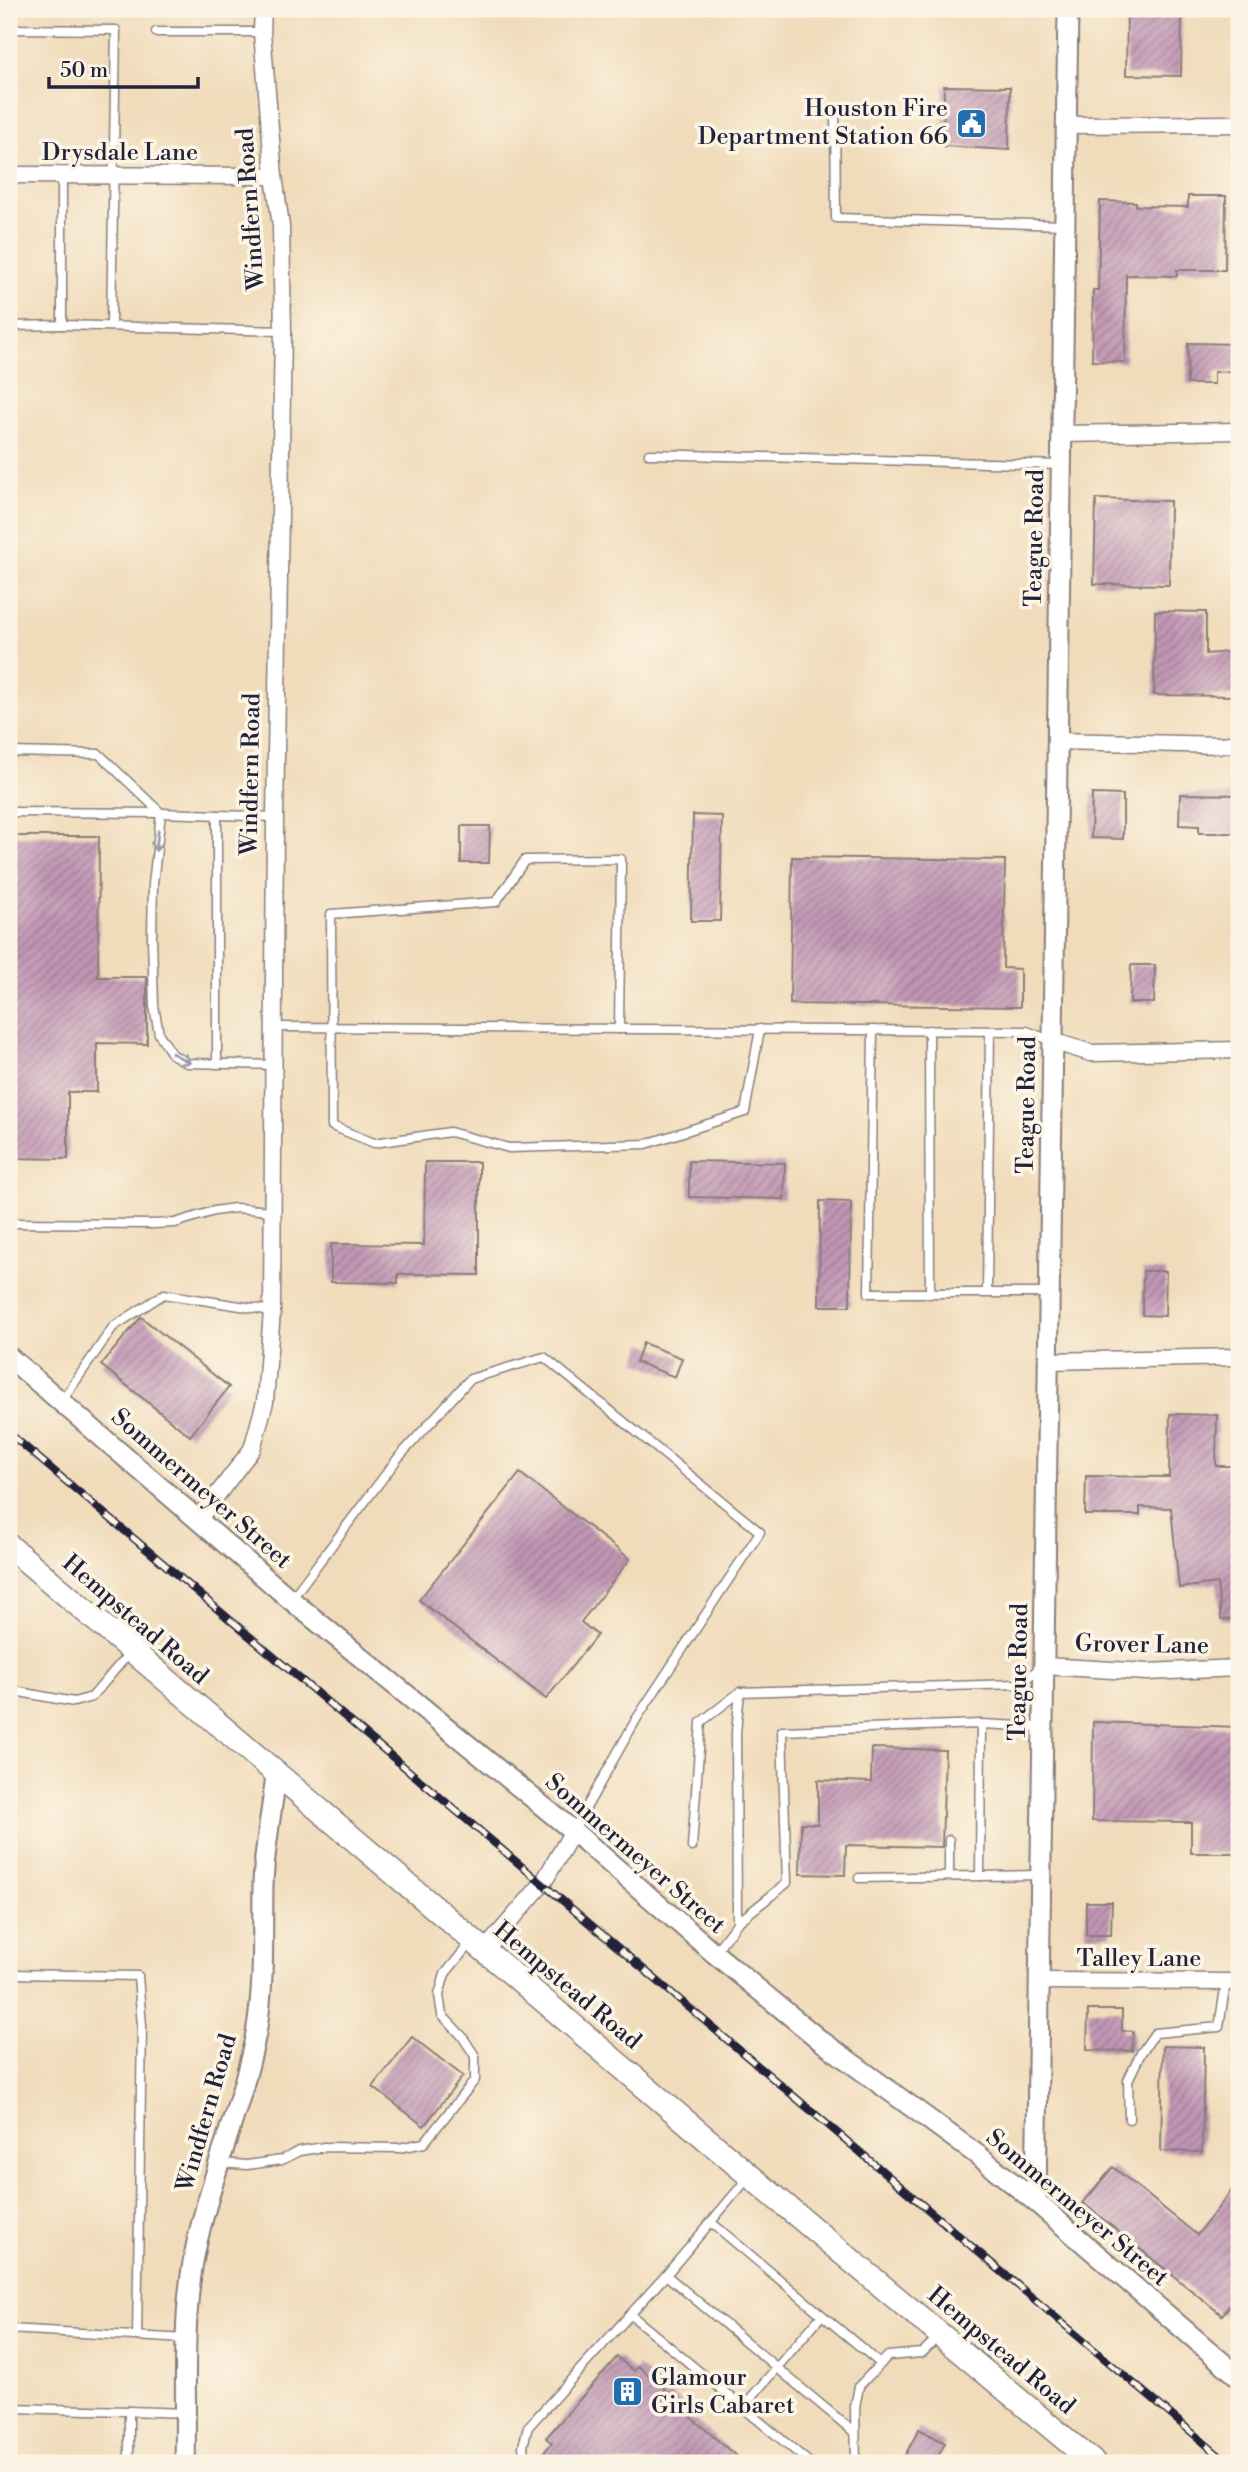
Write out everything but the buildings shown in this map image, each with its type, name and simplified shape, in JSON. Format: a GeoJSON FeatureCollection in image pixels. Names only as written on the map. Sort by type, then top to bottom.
{"type":"FeatureCollection","features":[{"type":"Feature","properties":{"kind":"main road","name":"Hempstead Road"},"geometry":{"type":"LineString","coordinates":[[9,1546],[750,2176],[1094,2463]]}},
{"type":"Feature","properties":{"kind":"street","name":"Windfern Road"},"geometry":{"type":"LineString","coordinates":[[198,1520],[252,1449],[265,1402],[272,1311],[275,817],[283,331],[281,226],[262,32],[263,9]]}},
{"type":"Feature","properties":{"kind":"street","name":"Teague Road"},"geometry":{"type":"LineString","coordinates":[[1036,2202],[1068,9]]}},
{"type":"Feature","properties":{"kind":"street"},"geometry":{"type":"LineString","coordinates":[[1066,125],[1239,124]]}},
{"type":"Feature","properties":{"kind":"street","name":"Drysdale Lane"},"geometry":{"type":"LineString","coordinates":[[9,175],[274,176]]}},
{"type":"Feature","properties":{"kind":"street"},"geometry":{"type":"LineString","coordinates":[[1061,434],[1239,431]]}},
{"type":"Feature","properties":{"kind":"street"},"geometry":{"type":"LineString","coordinates":[[1057,741],[1222,745],[1239,743]]}},
{"type":"Feature","properties":{"kind":"street"},"geometry":{"type":"LineString","coordinates":[[1052,1041],[1091,1053],[1239,1050]]}},
{"type":"Feature","properties":{"kind":"street","name":"Sommermeyer Street"},"geometry":{"type":"LineString","coordinates":[[9,1357],[291,1600],[573,1831],[714,1953],[820,2040],[979,2156],[1238,2373]]}},
{"type":"Feature","properties":{"kind":"street"},"geometry":{"type":"LineString","coordinates":[[1048,1361],[1239,1357]]}},
{"type":"Feature","properties":{"kind":"street","name":"Grover Lane"},"geometry":{"type":"LineString","coordinates":[[1044,1666],[1147,1672],[1239,1668]]}},
{"type":"Feature","properties":{"kind":"street","name":"Windfern Road"},"geometry":{"type":"LineString","coordinates":[[186,2463],[188,2309],[195,2249],[256,2034],[261,1993],[263,1881],[276,1775]]}},
{"type":"Feature","properties":{"kind":"street"},"geometry":{"type":"LineString","coordinates":[[479,1945],[542,1883],[573,1831]]}},
{"type":"Feature","properties":{"kind":"street","name":"Talley Lane"},"geometry":{"type":"LineString","coordinates":[[1039,1981],[1232,1982]]}},
{"type":"Feature","properties":{"kind":"lane"},"geometry":{"type":"LineString","coordinates":[[9,29],[116,30],[111,326]]}},
{"type":"Feature","properties":{"kind":"lane"},"geometry":{"type":"LineString","coordinates":[[156,32],[262,32]]}},
{"type":"Feature","properties":{"kind":"lane"},"geometry":{"type":"LineString","coordinates":[[835,109],[836,218],[1064,225]]}},
{"type":"Feature","properties":{"kind":"lane"},"geometry":{"type":"LineString","coordinates":[[62,175],[62,325]]}},
{"type":"Feature","properties":{"kind":"lane"},"geometry":{"type":"LineString","coordinates":[[9,326],[283,331]]}},
{"type":"Feature","properties":{"kind":"lane"},"geometry":{"type":"LineString","coordinates":[[649,454],[1061,465]]}},
{"type":"Feature","properties":{"kind":"lane"},"geometry":{"type":"LineString","coordinates":[[9,755],[11,752],[99,754],[161,813]]}},
{"type":"Feature","properties":{"kind":"lane"},"geometry":{"type":"LineString","coordinates":[[9,812],[275,817]]}},
{"type":"Feature","properties":{"kind":"lane"},"geometry":{"type":"LineString","coordinates":[[161,813],[153,884],[152,936],[154,1006],[159,1034],[172,1054],[187,1063],[273,1065]]}},
{"type":"Feature","properties":{"kind":"lane"},"geometry":{"type":"LineString","coordinates":[[217,815],[217,1064]]}},
{"type":"Feature","properties":{"kind":"lane"},"geometry":{"type":"LineString","coordinates":[[619,1029],[621,859],[526,860],[496,902],[331,914],[332,1126],[374,1143],[450,1132],[509,1147],[646,1144],[745,1112],[760,1029]]}},
{"type":"Feature","properties":{"kind":"lane"},"geometry":{"type":"LineString","coordinates":[[273,1027],[1027,1031],[1052,1041]]}},
{"type":"Feature","properties":{"kind":"lane"},"geometry":{"type":"LineString","coordinates":[[873,1030],[869,1293],[1049,1293]]}},
{"type":"Feature","properties":{"kind":"lane"},"geometry":{"type":"LineString","coordinates":[[929,1030],[930,1294]]}},
{"type":"Feature","properties":{"kind":"lane"},"geometry":{"type":"LineString","coordinates":[[987,1292],[990,1031]]}},
{"type":"Feature","properties":{"kind":"lane"},"geometry":{"type":"LineString","coordinates":[[9,1223],[175,1223],[214,1211],[235,1208],[272,1211]]}},
{"type":"Feature","properties":{"kind":"lane"},"geometry":{"type":"LineString","coordinates":[[62,1401],[113,1327],[164,1294],[272,1311]]}},
{"type":"Feature","properties":{"kind":"lane"},"geometry":{"type":"LineString","coordinates":[[291,1600],[398,1458],[470,1379],[544,1357],[760,1532],[637,1718],[573,1831]]}},
{"type":"Feature","properties":{"kind":"lane"},"geometry":{"type":"LineString","coordinates":[[9,1690],[74,1702],[92,1697],[131,1651]]}},
{"type":"Feature","properties":{"kind":"lane"},"geometry":{"type":"LineString","coordinates":[[692,1847],[701,1722],[740,1692],[1019,1684],[1044,1666]]}},
{"type":"Feature","properties":{"kind":"lane"},"geometry":{"type":"LineString","coordinates":[[737,1923],[736,1731],[740,1692]]}},
{"type":"Feature","properties":{"kind":"lane"},"geometry":{"type":"LineString","coordinates":[[980,1876],[981,1724]]}},
{"type":"Feature","properties":{"kind":"lane"},"geometry":{"type":"LineString","coordinates":[[714,1953],[737,1923],[787,1883],[782,1731],[981,1724],[1042,1727]]}},
{"type":"Feature","properties":{"kind":"lane"},"geometry":{"type":"LineString","coordinates":[[949,1840],[950,1876]]}},
{"type":"Feature","properties":{"kind":"lane"},"geometry":{"type":"LineString","coordinates":[[859,1878],[1040,1875]]}},
{"type":"Feature","properties":{"kind":"lane"},"geometry":{"type":"LineString","coordinates":[[218,2163],[247,2165],[282,2160],[299,2151],[324,2147],[399,2148],[424,2143],[475,2080],[475,2056],[462,2036],[442,2015],[439,1995],[445,1974],[479,1945]]}},
{"type":"Feature","properties":{"kind":"lane"},"geometry":{"type":"LineString","coordinates":[[9,1974],[138,1976],[142,2026],[137,2336]]}},
{"type":"Feature","properties":{"kind":"lane"},"geometry":{"type":"LineString","coordinates":[[1129,2119],[1128,2080],[1141,2053],[1155,2033],[1219,2027],[1232,1982]]}},
{"type":"Feature","properties":{"kind":"lane"},"geometry":{"type":"LineString","coordinates":[[525,2463],[523,2446],[528,2427],[666,2276],[750,2176]]}},
{"type":"Feature","properties":{"kind":"lane"},"geometry":{"type":"LineString","coordinates":[[712,2223],[881,2364]]}},
{"type":"Feature","properties":{"kind":"lane"},"geometry":{"type":"LineString","coordinates":[[666,2276],[855,2434]]}},
{"type":"Feature","properties":{"kind":"lane"},"geometry":{"type":"LineString","coordinates":[[631,2315],[810,2463]]}},
{"type":"Feature","properties":{"kind":"lane"},"geometry":{"type":"LineString","coordinates":[[743,2407],[822,2315]]}},
{"type":"Feature","properties":{"kind":"lane"},"geometry":{"type":"LineString","coordinates":[[9,2329],[188,2339]]}},
{"type":"Feature","properties":{"kind":"lane"},"geometry":{"type":"LineString","coordinates":[[856,2463],[855,2407],[859,2386],[888,2356],[922,2353],[941,2334]]}},
{"type":"Feature","properties":{"kind":"lane"},"geometry":{"type":"LineString","coordinates":[[9,2408],[186,2413]]}},
{"type":"Feature","properties":{"kind":"lane"},"geometry":{"type":"LineString","coordinates":[[129,2410],[129,2463]]}},
{"type":"Feature","properties":{"kind":"railway"},"geometry":{"type":"LineString","coordinates":[[9,1433],[1228,2463]]}},
{"type":"Feature","properties":{"kind":"place","name":"Houston Fire Department Station 66"},"geometry":{"type":"Point","coordinates":[971,123]}},
{"type":"Feature","properties":{"kind":"place","name":"Glamour Girls Cabaret"},"geometry":{"type":"Point","coordinates":[628,2392]}}]}
